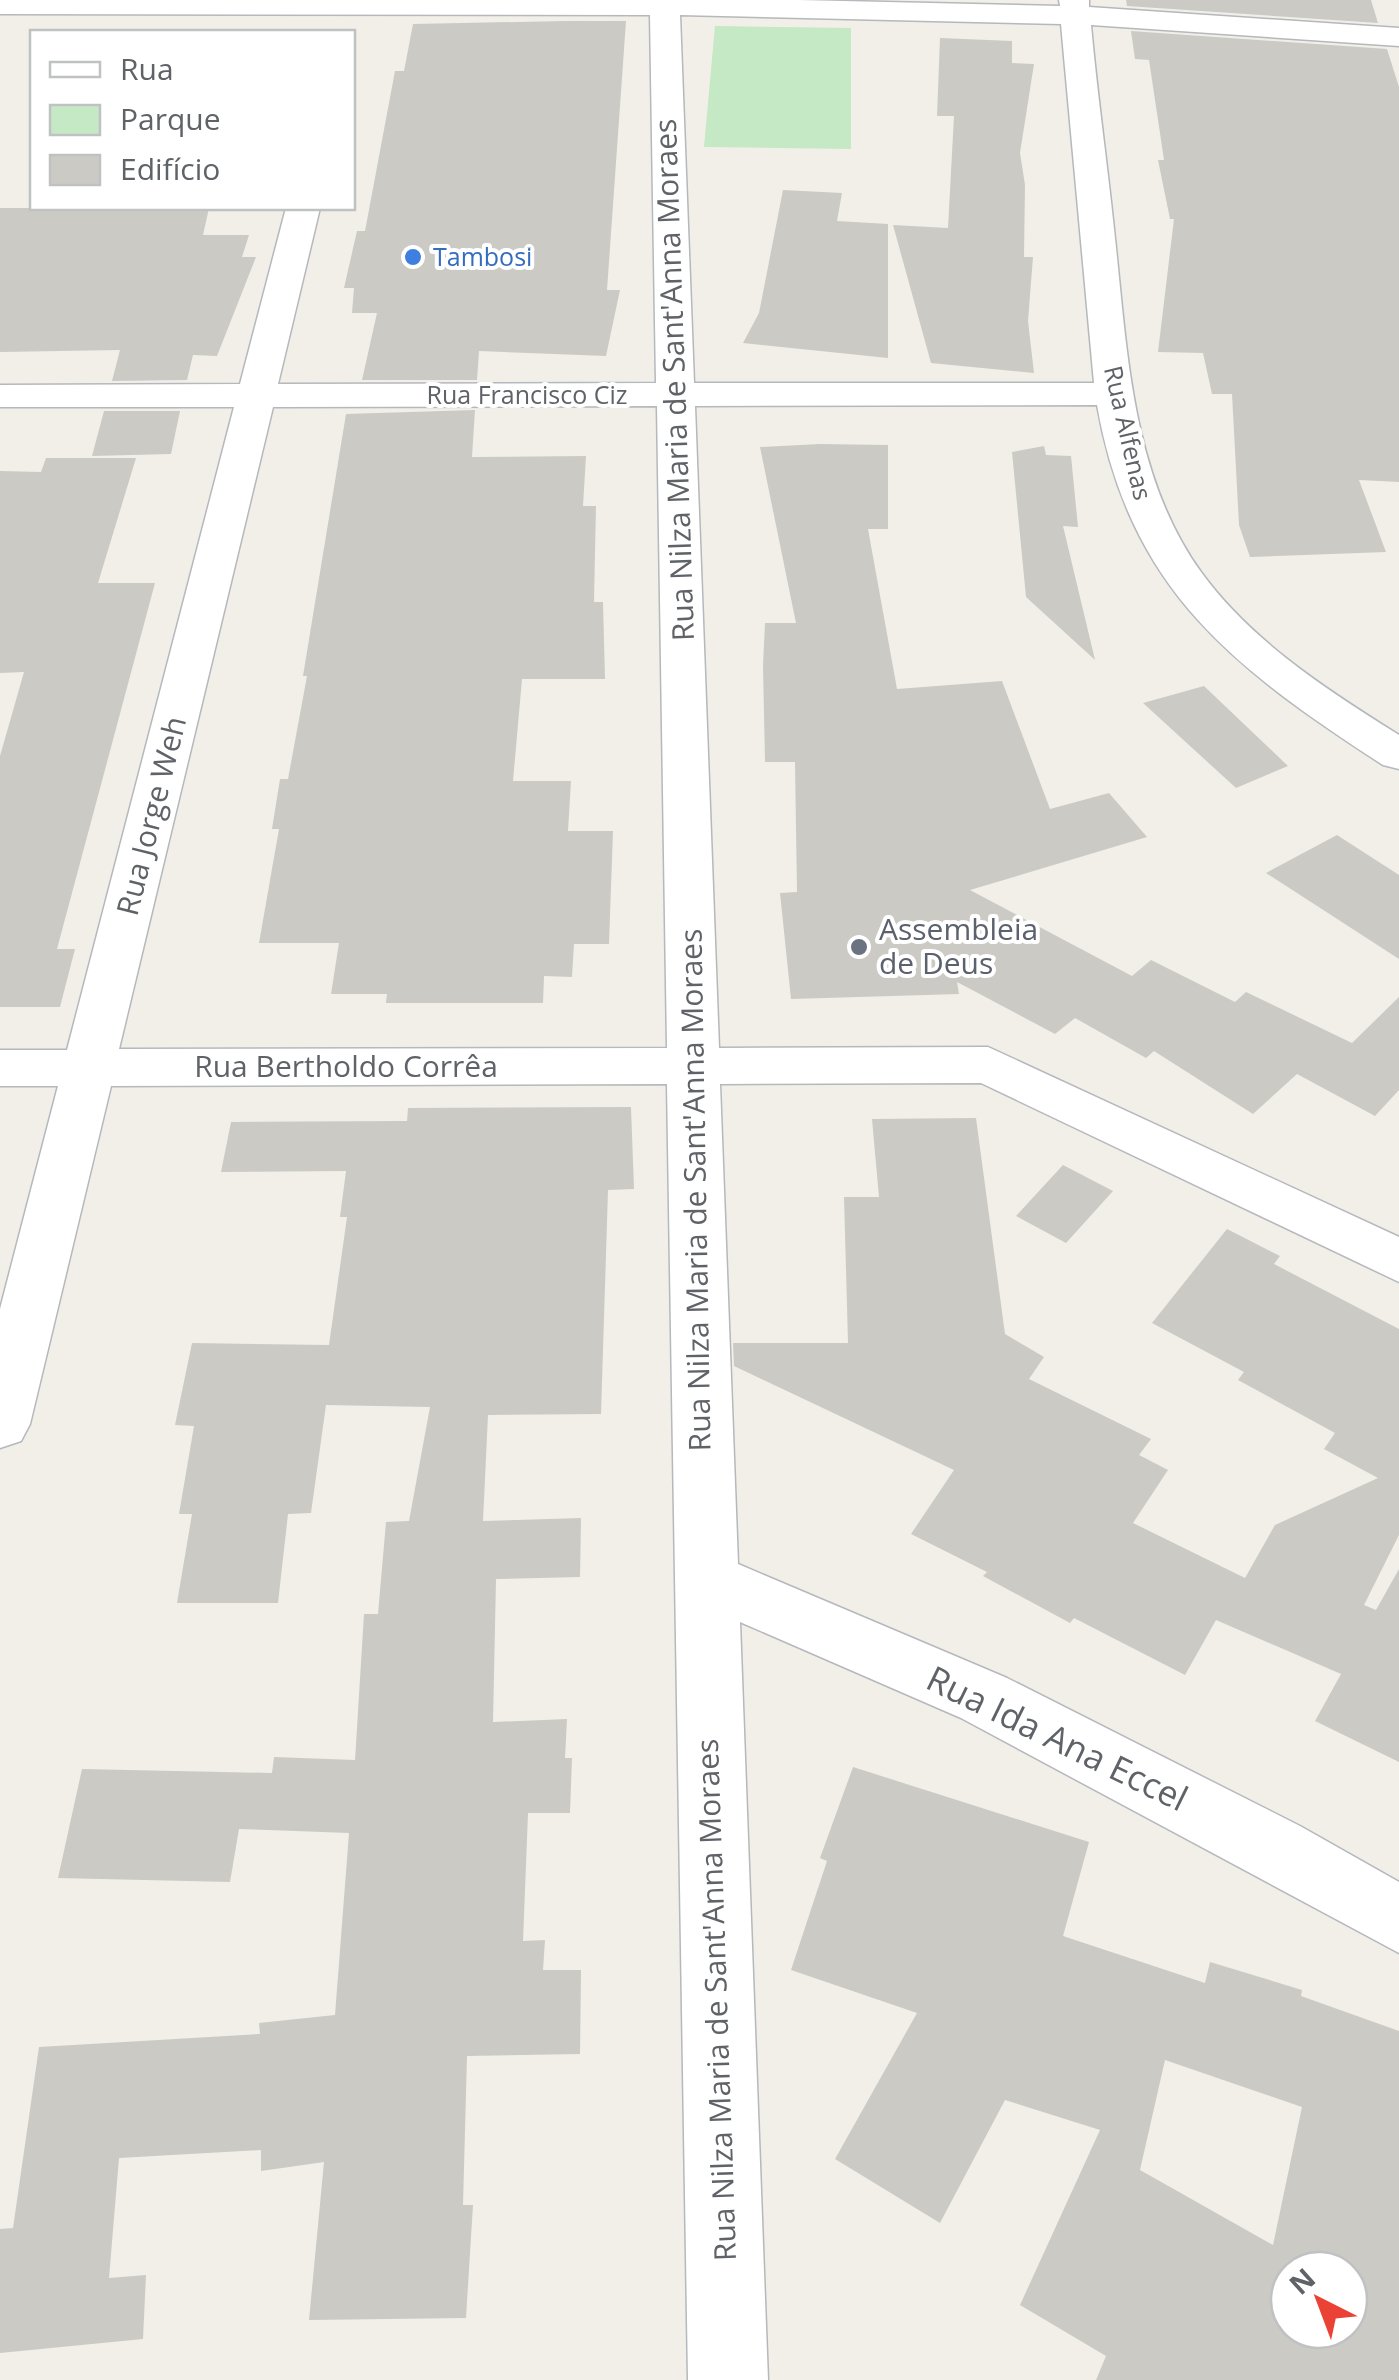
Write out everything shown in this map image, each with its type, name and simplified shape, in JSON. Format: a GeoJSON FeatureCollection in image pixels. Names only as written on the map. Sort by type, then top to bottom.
{"type":"FeatureCollection","features":[{"type":"Feature","properties":{"kind":"street"},"geometry":{"type":"LineString","coordinates":[[2,5],[352,13],[665,3],[1074,8],[1399,37]]}},
{"type":"Feature","properties":{"kind":"street","name":"Rua Nilza Maria de Sant'Anna Moraes"},"geometry":{"type":"LineString","coordinates":[[665,3],[728,2380]]}},
{"type":"Feature","properties":{"kind":"street","name":"Rua Alfenas"},"geometry":{"type":"LineString","coordinates":[[1074,8],[1114,394],[1136,490],[1183,578],[1270,664],[1322,706],[1399,756]]}},
{"type":"Feature","properties":{"kind":"street","name":"Rua Jorge Weh"},"geometry":{"type":"LineString","coordinates":[[0,1424],[302,210]]}},
{"type":"Feature","properties":{"kind":"street","name":"Rua Francisco Ciz"},"geometry":{"type":"LineString","coordinates":[[0,396],[1114,394]]}},
{"type":"Feature","properties":{"kind":"street","name":"Rua Bertholdo Corrêa"},"geometry":{"type":"LineString","coordinates":[[0,1068],[988,1065],[1399,1261]]}},
{"type":"Feature","properties":{"kind":"street","name":"Rua Ida Ana Eccel"},"geometry":{"type":"LineString","coordinates":[[706,1578],[984,1698],[1276,1848],[1399,1920]]}},
{"type":"Feature","properties":{"kind":"green space"},"geometry":{"type":"Polygon","coordinates":[[[715,26],[851,28],[851,149],[704,147],[715,26]]]}},
{"type":"Feature","properties":{"kind":"building"},"geometry":{"type":"Polygon","coordinates":[[[1126,0],[1371,0],[1378,23],[1127,6],[1126,0]]]}},
{"type":"Feature","properties":{"kind":"building"},"geometry":{"type":"Polygon","coordinates":[[[626,21],[607,290],[620,290],[606,356],[479,351],[477,380],[362,380],[377,313],[352,313],[354,288],[344,288],[357,231],[365,231],[395,71],[404,71],[413,24],[626,21]]]}},
{"type":"Feature","properties":{"kind":"building"},"geometry":{"type":"Polygon","coordinates":[[[1131,31],[1387,49],[1399,87],[1399,482],[1359,480],[1386,552],[1250,557],[1239,525],[1232,394],[1212,394],[1203,353],[1158,352],[1174,219],[1170,219],[1158,160],[1164,160],[1149,60],[1135,59],[1131,31]]]}},
{"type":"Feature","properties":{"kind":"building"},"geometry":{"type":"Polygon","coordinates":[[[940,38],[1012,41],[1012,63],[1034,64],[1020,153],[1025,185],[1024,257],[1033,257],[1028,321],[1034,373],[931,363],[893,225],[948,228],[954,116],[937,116],[940,38]]]}},
{"type":"Feature","properties":{"kind":"building"},"geometry":{"type":"Polygon","coordinates":[[[783,190],[842,193],[837,221],[888,224],[888,358],[743,343],[759,313],[783,190]]]}},
{"type":"Feature","properties":{"kind":"building"},"geometry":{"type":"Polygon","coordinates":[[[0,208],[209,210],[203,235],[249,235],[242,257],[256,257],[217,356],[193,355],[187,380],[112,381],[120,350],[0,352],[0,208]]]}},
{"type":"Feature","properties":{"kind":"building"},"geometry":{"type":"Polygon","coordinates":[[[475,410],[472,457],[586,456],[583,506],[596,506],[594,602],[603,602],[605,679],[522,679],[513,781],[571,781],[568,831],[613,831],[609,944],[574,944],[572,977],[544,976],[543,1003],[386,1003],[387,994],[331,994],[339,943],[259,943],[279,829],[272,829],[280,779],[288,779],[307,676],[303,676],[346,414],[475,410]]]}},
{"type":"Feature","properties":{"kind":"building"},"geometry":{"type":"Polygon","coordinates":[[[104,411],[180,411],[171,454],[92,456],[104,411]]]}},
{"type":"Feature","properties":{"kind":"building"},"geometry":{"type":"Polygon","coordinates":[[[888,445],[888,529],[868,529],[897,689],[1002,681],[1050,809],[1109,793],[1147,837],[970,890],[1132,976],[1151,960],[1235,1002],[1246,992],[1352,1043],[1399,997],[1399,1090],[1375,1116],[1297,1074],[1253,1114],[1154,1051],[1146,1058],[1075,1018],[1055,1034],[957,982],[959,994],[791,999],[780,893],[797,892],[795,762],[765,762],[763,666],[765,623],[796,623],[760,447],[888,445]]]}},
{"type":"Feature","properties":{"kind":"building"},"geometry":{"type":"Polygon","coordinates":[[[1044,446],[1046,455],[1071,456],[1078,527],[1063,526],[1095,660],[1026,597],[1012,452],[1044,446]]]}},
{"type":"Feature","properties":{"kind":"building"},"geometry":{"type":"Polygon","coordinates":[[[46,458],[136,458],[98,583],[155,583],[57,949],[75,949],[60,1007],[0,1007],[0,756],[24,672],[0,673],[0,471],[41,472],[46,458]]]}},
{"type":"Feature","properties":{"kind":"building"},"geometry":{"type":"Polygon","coordinates":[[[1204,686],[1288,766],[1236,788],[1143,703],[1204,686]]]}},
{"type":"Feature","properties":{"kind":"building"},"geometry":{"type":"Polygon","coordinates":[[[1337,835],[1399,875],[1399,959],[1266,873],[1337,835]]]}},
{"type":"Feature","properties":{"kind":"building"},"geometry":{"type":"Polygon","coordinates":[[[631,1107],[634,1189],[608,1190],[601,1414],[488,1415],[483,1521],[581,1518],[580,1577],[496,1579],[493,1722],[567,1719],[565,1758],[572,1758],[570,1813],[528,1813],[523,1941],[545,1940],[543,1970],[581,1970],[580,2054],[467,2056],[463,2205],[473,2205],[466,2318],[309,2320],[324,2162],[261,2171],[261,2150],[119,2158],[109,2278],[146,2275],[143,2339],[0,2353],[0,2229],[13,2228],[39,2047],[260,2034],[259,2023],[335,2015],[349,1833],[239,1829],[230,1882],[58,1878],[82,1769],[272,1773],[274,1757],[355,1760],[364,1614],[378,1614],[386,1522],[409,1521],[430,1407],[326,1405],[311,1513],[288,1514],[278,1603],[177,1603],[192,1514],[179,1514],[194,1426],[175,1425],[192,1343],[329,1345],[347,1217],[340,1217],[346,1171],[221,1172],[231,1122],[407,1121],[408,1108],[631,1107]]]}},
{"type":"Feature","properties":{"kind":"building"},"geometry":{"type":"Polygon","coordinates":[[[976,1118],[1005,1334],[1044,1357],[1029,1379],[1151,1439],[1139,1455],[1168,1470],[1133,1523],[1245,1578],[1275,1525],[1378,1478],[1324,1449],[1335,1433],[1238,1380],[1244,1372],[1152,1323],[1227,1229],[1280,1256],[1274,1264],[1399,1329],[1399,1535],[1364,1605],[1376,1610],[1399,1569],[1399,1762],[1315,1721],[1341,1674],[1216,1620],[1185,1675],[1074,1618],[1070,1623],[983,1576],[987,1572],[911,1534],[954,1470],[734,1366],[733,1343],[848,1343],[844,1197],[879,1197],[872,1119],[976,1118]]]}},
{"type":"Feature","properties":{"kind":"building"},"geometry":{"type":"Polygon","coordinates":[[[1063,1165],[1113,1191],[1066,1243],[1016,1216],[1063,1165]]]}},
{"type":"Feature","properties":{"kind":"building"},"geometry":{"type":"Polygon","coordinates":[[[853,1767],[1089,1842],[1063,1936],[1205,1983],[1210,1962],[1302,1990],[1301,1996],[1399,2031],[1399,2380],[1096,2380],[1106,2356],[1020,2305],[1100,2130],[1005,2100],[940,2223],[835,2159],[917,2013],[791,1970],[827,1861],[820,1858],[853,1767]],[[1165,2060],[1140,2170],[1273,2245],[1302,2107],[1165,2060]]]}},
{"type":"Feature","properties":{"kind":"place","name":"Tambosi"},"geometry":{"type":"Point","coordinates":[413,257]}},
{"type":"Feature","properties":{"kind":"place","name":"Assembleia de Deus"},"geometry":{"type":"Point","coordinates":[859,947]}}]}
